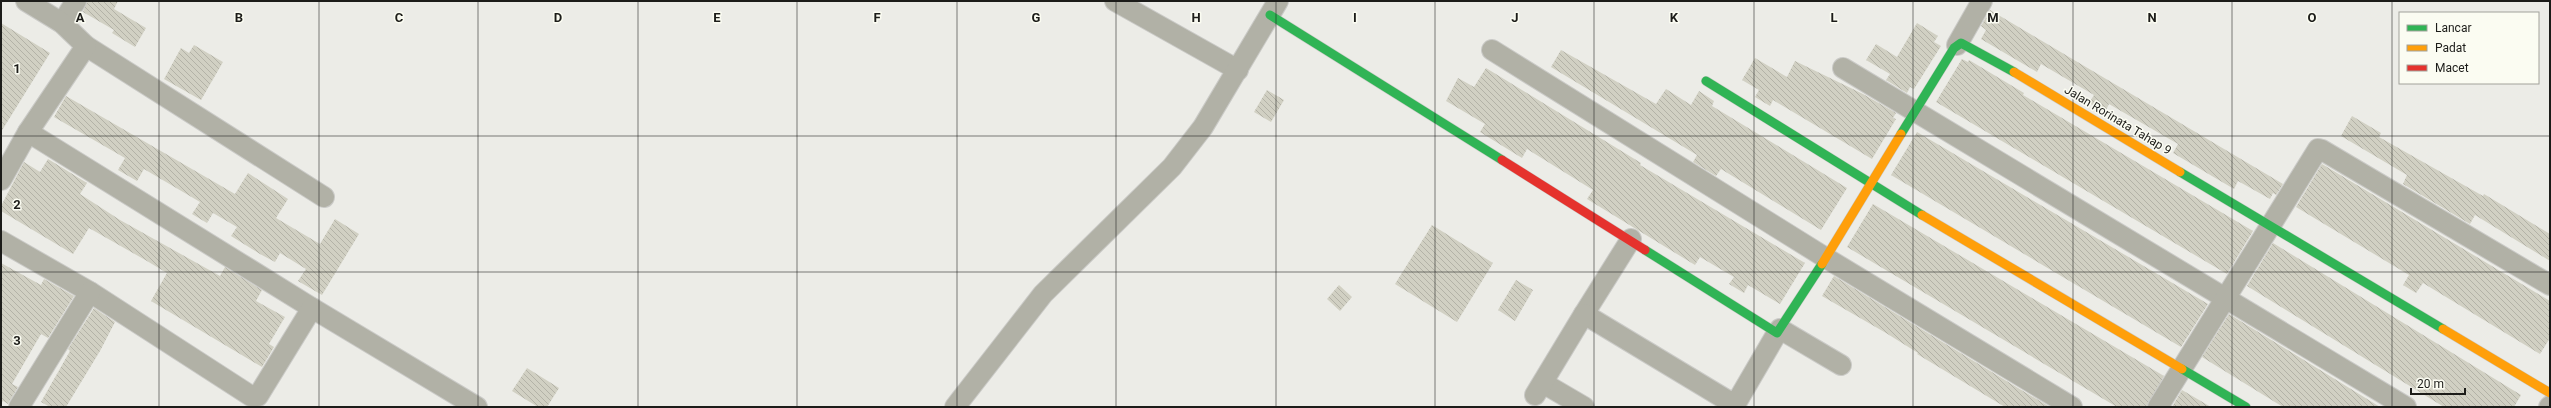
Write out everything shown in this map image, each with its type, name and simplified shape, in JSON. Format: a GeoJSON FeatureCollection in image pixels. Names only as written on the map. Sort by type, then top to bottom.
{"type":"FeatureCollection","features":[{"type":"Feature","properties":{"kind":"street"},"geometry":{"type":"LineString","coordinates":[[26,1],[62,23],[86,46],[324,197]]}},
{"type":"Feature","properties":{"kind":"street"},"geometry":{"type":"LineString","coordinates":[[62,23],[76,1]]}},
{"type":"Feature","properties":{"kind":"street"},"geometry":{"type":"LineString","coordinates":[[1115,1],[1238,70]]}},
{"type":"Feature","properties":{"kind":"street"},"geometry":{"type":"LineString","coordinates":[[1584,314],[1739,405],[1778,331],[1826,258],[1913,112],[1982,1]]}},
{"type":"Feature","properties":{"kind":"street"},"geometry":{"type":"LineString","coordinates":[[955,407],[1043,294],[1172,167],[1203,126],[1274,8],[1423,112],[1778,331],[1841,365]]}},
{"type":"Feature","properties":{"kind":"street","name":"Jalan Rorinata Tahap 9"},"geometry":{"type":"LineString","coordinates":[[1955,46],[1966,44],[2271,224],[2550,393]]}},
{"type":"Feature","properties":{"kind":"street"},"geometry":{"type":"LineString","coordinates":[[1,180],[28,132],[86,46]]}},
{"type":"Feature","properties":{"kind":"street"},"geometry":{"type":"LineString","coordinates":[[1492,50],[1826,258],[2072,407]]}},
{"type":"Feature","properties":{"kind":"street"},"geometry":{"type":"LineString","coordinates":[[1843,68],[1913,112],[2225,297],[2406,407]]}},
{"type":"Feature","properties":{"kind":"street"},"geometry":{"type":"LineString","coordinates":[[1706,81],[1870,184],[2246,407]]}},
{"type":"Feature","properties":{"kind":"street"},"geometry":{"type":"LineString","coordinates":[[28,132],[468,403]]}},
{"type":"Feature","properties":{"kind":"street"},"geometry":{"type":"LineString","coordinates":[[2158,407],[2315,152],[2322,150],[2550,285]]}},
{"type":"Feature","properties":{"kind":"street"},"geometry":{"type":"LineString","coordinates":[[1584,407],[1539,389],[1584,314],[1632,240]]}},
{"type":"Feature","properties":{"kind":"street"},"geometry":{"type":"LineString","coordinates":[[1,241],[90,292],[251,396],[258,396],[312,308]]}},
{"type":"Feature","properties":{"kind":"street"},"geometry":{"type":"LineString","coordinates":[[19,407],[90,292]]}},
{"type":"Feature","properties":{"kind":"building"},"geometry":{"type":"Polygon","coordinates":[[[87,1],[118,1],[114,9],[146,28],[135,47],[112,33],[114,30],[83,12],[87,1]]]}},
{"type":"Feature","properties":{"kind":"building"},"geometry":{"type":"Polygon","coordinates":[[[1990,10],[2283,184],[2276,195],[2273,193],[2270,199],[2238,181],[2234,189],[2173,153],[2178,144],[2109,104],[2105,112],[2089,103],[2094,95],[2041,64],[2037,72],[1981,39],[1986,30],[1981,26],[1990,10]]]}},
{"type":"Feature","properties":{"kind":"building"},"geometry":{"type":"Polygon","coordinates":[[[1,23],[50,53],[1,132],[1,23]]]}},
{"type":"Feature","properties":{"kind":"building"},"geometry":{"type":"Polygon","coordinates":[[[1917,23],[1938,36],[1934,42],[1941,46],[1914,89],[1910,87],[1907,93],[1886,80],[1890,74],[1866,60],[1876,44],[1897,57],[1917,23]]]}},
{"type":"Feature","properties":{"kind":"building"},"geometry":{"type":"Polygon","coordinates":[[[194,45],[223,62],[201,100],[164,79],[181,48],[189,53],[194,45]]]}},
{"type":"Feature","properties":{"kind":"building"},"geometry":{"type":"Polygon","coordinates":[[[1561,50],[1656,104],[1666,89],[1691,105],[1699,91],[1714,101],[1712,106],[1847,188],[1821,230],[1721,169],[1716,176],[1693,162],[1697,155],[1551,67],[1561,50]]]}},
{"type":"Feature","properties":{"kind":"building"},"geometry":{"type":"Polygon","coordinates":[[[1755,58],[1787,77],[1795,61],[1863,94],[1896,113],[1893,118],[1896,119],[1872,159],[1773,100],[1770,106],[1755,97],[1759,90],[1742,80],[1755,58]]]}},
{"type":"Feature","properties":{"kind":"building"},"geometry":{"type":"Polygon","coordinates":[[[1962,59],[1968,62],[1969,60],[2024,93],[2023,95],[2253,231],[2227,274],[1936,102],[1962,59]]]}},
{"type":"Feature","properties":{"kind":"building"},"geometry":{"type":"Polygon","coordinates":[[[1486,68],[1641,163],[1640,165],[1805,263],[1780,304],[1748,285],[1744,293],[1729,284],[1734,277],[1700,257],[1695,265],[1587,199],[1593,190],[1527,149],[1522,158],[1480,132],[1485,124],[1446,101],[1458,78],[1474,87],[1486,68]]]}},
{"type":"Feature","properties":{"kind":"building"},"geometry":{"type":"Polygon","coordinates":[[[1267,90],[1284,100],[1271,122],[1254,112],[1267,90]]]}},
{"type":"Feature","properties":{"kind":"building"},"geometry":{"type":"Polygon","coordinates":[[[66,96],[235,194],[248,173],[288,199],[276,218],[320,244],[335,219],[359,234],[322,295],[298,281],[306,269],[280,253],[275,262],[260,254],[231,236],[237,227],[213,213],[207,223],[192,214],[200,202],[144,169],[137,181],[118,170],[125,158],[54,117],[66,96]]]}},
{"type":"Feature","properties":{"kind":"building"},"geometry":{"type":"Polygon","coordinates":[[[2352,116],[2381,133],[2379,137],[2483,196],[2484,194],[2550,234],[2550,261],[2475,215],[2470,224],[2403,184],[2407,175],[2341,136],[2352,116]]]}},
{"type":"Feature","properties":{"kind":"building"},"geometry":{"type":"Polygon","coordinates":[[[1917,132],[2208,304],[2181,347],[1891,175],[1917,132]]]}},
{"type":"Feature","properties":{"kind":"building"},"geometry":{"type":"Polygon","coordinates":[[[48,159],[87,183],[80,194],[120,220],[220,276],[225,267],[262,290],[256,301],[285,317],[269,344],[274,347],[262,367],[151,301],[167,273],[147,261],[89,228],[73,254],[1,211],[1,206],[24,162],[40,172],[48,159]]]}},
{"type":"Feature","properties":{"kind":"building"},"geometry":{"type":"Polygon","coordinates":[[[2322,164],[2550,301],[2550,338],[2540,354],[2423,283],[2416,293],[2403,285],[2409,275],[2296,207],[2322,164]]]}},
{"type":"Feature","properties":{"kind":"building"},"geometry":{"type":"Polygon","coordinates":[[[1873,204],[2164,376],[2147,407],[2117,407],[1847,247],[1873,204]]]}},
{"type":"Feature","properties":{"kind":"building"},"geometry":{"type":"Polygon","coordinates":[[[1432,225],[1493,263],[1457,322],[1395,284],[1432,225]]]}},
{"type":"Feature","properties":{"kind":"building"},"geometry":{"type":"Polygon","coordinates":[[[2273,243],[2521,395],[2514,407],[2444,407],[2247,286],[2273,243]]]}},
{"type":"Feature","properties":{"kind":"building"},"geometry":{"type":"Polygon","coordinates":[[[1,263],[41,285],[44,279],[74,296],[48,338],[41,334],[12,384],[18,387],[8,404],[3,401],[1,403],[1,263]]]}},
{"type":"Feature","properties":{"kind":"building"},"geometry":{"type":"Polygon","coordinates":[[[1834,276],[2050,407],[2005,407],[1917,354],[1918,353],[1886,333],[1822,296],[1834,276]]]}},
{"type":"Feature","properties":{"kind":"building"},"geometry":{"type":"Polygon","coordinates":[[[1516,280],[1533,290],[1515,321],[1498,310],[1516,280]]]}},
{"type":"Feature","properties":{"kind":"building"},"geometry":{"type":"Polygon","coordinates":[[[1339,285],[1352,297],[1340,311],[1327,299],[1339,285]]]}},
{"type":"Feature","properties":{"kind":"building"},"geometry":{"type":"Polygon","coordinates":[[[94,308],[115,322],[100,351],[66,407],[50,407],[41,402],[70,351],[68,349],[94,308]]]}},
{"type":"Feature","properties":{"kind":"building"},"geometry":{"type":"Polygon","coordinates":[[[2229,314],[2380,407],[2283,407],[2202,357],[2229,314]]]}},
{"type":"Feature","properties":{"kind":"building"},"geometry":{"type":"Polygon","coordinates":[[[527,368],[559,388],[547,407],[538,407],[512,391],[527,368]]]}},
{"type":"Feature","properties":{"kind":"building"},"geometry":{"type":"Polygon","coordinates":[[[2182,390],[2211,407],[2172,407],[2182,390]]]}},
{"type":"Feature","properties":{"kind":"traffic: fast"},"geometry":{"type":"LineString","coordinates":[[1270,15],[1502,160]]}},
{"type":"Feature","properties":{"kind":"traffic: fast"},"geometry":{"type":"LineString","coordinates":[[1901,134],[1954,48],[1961,43],[2014,72]]}},
{"type":"Feature","properties":{"kind":"traffic: fast"},"geometry":{"type":"LineString","coordinates":[[1706,81],[1922,215]]}},
{"type":"Feature","properties":{"kind":"traffic: fast"},"geometry":{"type":"LineString","coordinates":[[2180,172],[2443,329]]}},
{"type":"Feature","properties":{"kind":"traffic: fast"},"geometry":{"type":"LineString","coordinates":[[1645,250],[1777,333],[1822,264]]}},
{"type":"Feature","properties":{"kind":"traffic: fast"},"geometry":{"type":"LineString","coordinates":[[2182,369],[2246,407]]}},
{"type":"Feature","properties":{"kind":"traffic: slow"},"geometry":{"type":"LineString","coordinates":[[2014,72],[2180,172]]}},
{"type":"Feature","properties":{"kind":"traffic: slow"},"geometry":{"type":"LineString","coordinates":[[1822,264],[1901,134]]}},
{"type":"Feature","properties":{"kind":"traffic: slow"},"geometry":{"type":"LineString","coordinates":[[1922,215],[2182,369]]}},
{"type":"Feature","properties":{"kind":"traffic: slow"},"geometry":{"type":"LineString","coordinates":[[2443,329],[2550,393]]}},
{"type":"Feature","properties":{"kind":"traffic: jam"},"geometry":{"type":"LineString","coordinates":[[1502,160],[1645,250]]}}]}
